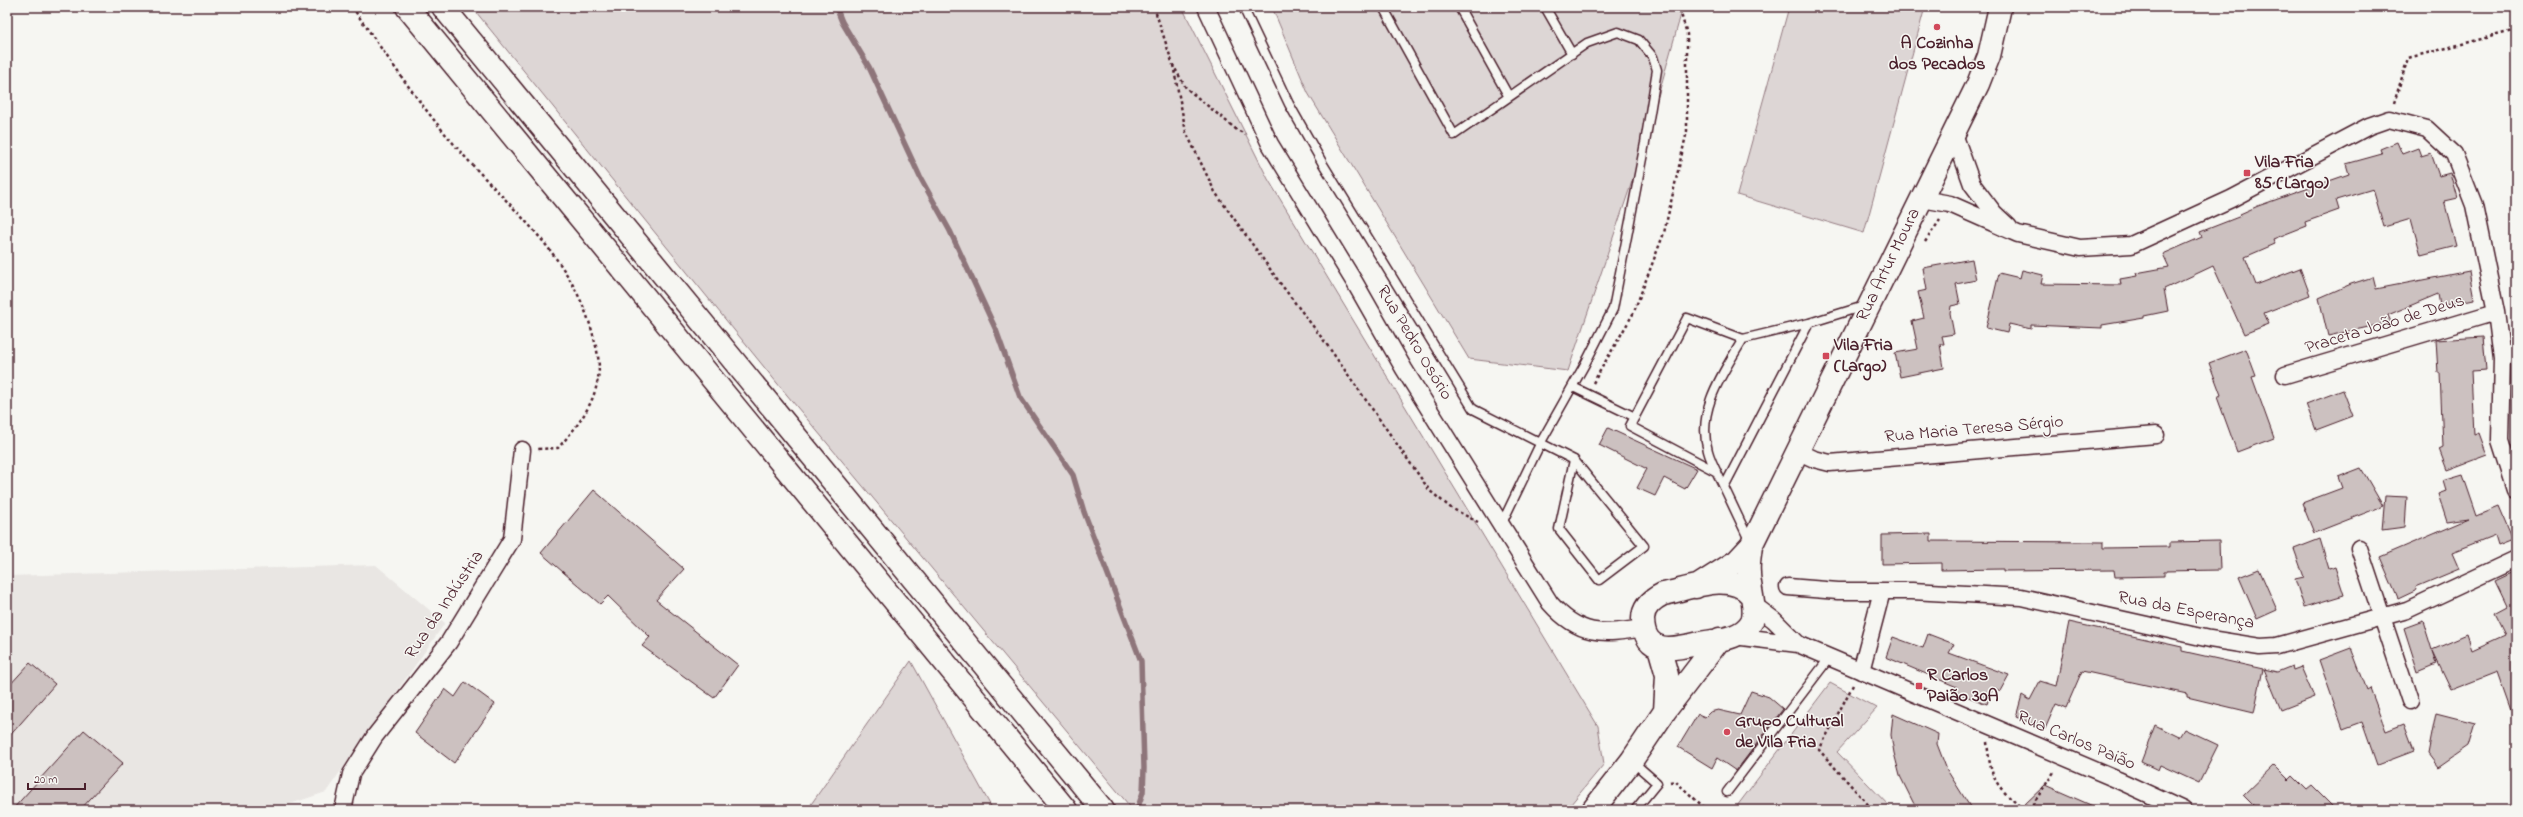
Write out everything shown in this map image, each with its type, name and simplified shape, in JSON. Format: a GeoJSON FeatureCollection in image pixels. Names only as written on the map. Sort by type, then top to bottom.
{"type":"FeatureCollection","features":[{"type":"Feature","properties":{"kind":"main road"},"geometry":{"type":"LineString","coordinates":[[407,7],[1066,810]]}},
{"type":"Feature","properties":{"kind":"main road"},"geometry":{"type":"LineString","coordinates":[[443,7],[1103,810]]}},
{"type":"Feature","properties":{"kind":"main road","name":"Rua Artur Moura"},"geometry":{"type":"LineString","coordinates":[[1751,546],[1978,84],[1989,56],[2000,7]]}},
{"type":"Feature","properties":{"kind":"main road"},"geometry":{"type":"LineString","coordinates":[[1696,587],[1737,561],[1751,546]]}},
{"type":"Feature","properties":{"kind":"main road"},"geometry":{"type":"LineString","coordinates":[[1751,546],[1749,571],[1752,599],[1751,622],[1746,629],[1727,638],[1670,650],[1659,647],[1648,638],[1643,628],[1643,615],[1646,608],[1655,598],[1696,587],[1731,582],[1740,584],[1752,599]]}},
{"type":"Feature","properties":{"kind":"main road"},"geometry":{"type":"LineString","coordinates":[[1593,810],[1632,760],[1665,711],[1727,638]]}},
{"type":"Feature","properties":{"kind":"main road"},"geometry":{"type":"LineString","coordinates":[[1659,647],[1666,675],[1665,711]]}},
{"type":"Feature","properties":{"kind":"street","name":"Rua Pedro Osório"},"geometry":{"type":"LineString","coordinates":[[1206,7],[1270,144],[1355,283],[1404,369],[1502,523],[1550,603],[1566,620],[1577,627],[1596,632],[1617,632],[1643,628]]}},
{"type":"Feature","properties":{"kind":"street"},"geometry":{"type":"LineString","coordinates":[[1922,199],[1950,204],[2018,234],[2080,248],[2131,245],[2231,199],[2369,126],[2389,119],[2427,129],[2454,154],[2474,205],[2496,312],[2502,359],[2500,440],[2516,490]]}},
{"type":"Feature","properties":{"kind":"street"},"geometry":{"type":"LineString","coordinates":[[1954,131],[1972,184],[1994,213],[2018,234]]}},
{"type":"Feature","properties":{"kind":"street","name":"Praceta João de Deus"},"geometry":{"type":"LineString","coordinates":[[2285,375],[2496,312]]}},
{"type":"Feature","properties":{"kind":"street"},"geometry":{"type":"LineString","coordinates":[[2502,359],[2516,350]]}},
{"type":"Feature","properties":{"kind":"street","name":"Rua Maria Teresa Sérgio"},"geometry":{"type":"LineString","coordinates":[[1797,451],[1814,459],[1830,463],[2156,435]]}},
{"type":"Feature","properties":{"kind":"street","name":"Rua da Indústria"},"geometry":{"type":"LineString","coordinates":[[343,810],[351,774],[375,736],[449,642],[512,539],[522,450]]}},
{"type":"Feature","properties":{"kind":"street"},"geometry":{"type":"LineString","coordinates":[[2359,548],[2410,701]]}},
{"type":"Feature","properties":{"kind":"street","name":"Rua da Esperança"},"geometry":{"type":"LineString","coordinates":[[1788,587],[1838,591],[1882,591],[2021,597],[2210,639],[2260,647],[2277,646],[2407,610],[2435,599],[2516,559]]}},
{"type":"Feature","properties":{"kind":"street"},"geometry":{"type":"LineString","coordinates":[[1861,671],[1882,591]]}},
{"type":"Feature","properties":{"kind":"street","name":"Rua Carlos Paião"},"geometry":{"type":"LineString","coordinates":[[1752,599],[1798,644]]}},
{"type":"Feature","properties":{"kind":"street","name":"Rua Carlos Paião"},"geometry":{"type":"LineString","coordinates":[[1727,638],[1798,644],[2063,756],[2183,810]]}},
{"type":"Feature","properties":{"kind":"lane"},"geometry":{"type":"LineString","coordinates":[[1243,7],[1289,104],[1323,164],[1473,409],[1574,460],[1644,546],[1599,580],[1559,529],[1574,460]]}},
{"type":"Feature","properties":{"kind":"lane"},"geometry":{"type":"LineString","coordinates":[[1383,7],[1454,135],[1587,43],[1618,32],[1639,40],[1653,58],[1657,70],[1645,143],[1613,309],[1573,387],[1541,442],[1502,523]]}},
{"type":"Feature","properties":{"kind":"lane"},"geometry":{"type":"LineString","coordinates":[[1459,7],[1509,97]]}},
{"type":"Feature","properties":{"kind":"lane"},"geometry":{"type":"LineString","coordinates":[[1545,7],[1572,54]]}},
{"type":"Feature","properties":{"kind":"lane"},"geometry":{"type":"LineString","coordinates":[[1717,472],[1630,426],[1687,318],[1743,339],[1809,323],[1869,305]]}},
{"type":"Feature","properties":{"kind":"lane"},"geometry":{"type":"LineString","coordinates":[[1724,487],[1809,323]]}},
{"type":"Feature","properties":{"kind":"lane"},"geometry":{"type":"LineString","coordinates":[[1743,339],[1718,381],[1704,417],[1707,450],[1751,546]]}},
{"type":"Feature","properties":{"kind":"lane"},"geometry":{"type":"LineString","coordinates":[[1573,387],[1635,417]]}},
{"type":"Feature","properties":{"kind":"lane"},"geometry":{"type":"LineString","coordinates":[[1727,792],[1830,657]]}},
{"type":"Feature","properties":{"kind":"lane"},"geometry":{"type":"LineString","coordinates":[[1632,760],[1657,783],[1635,810]]}},
{"type":"Feature","properties":{"kind":"path"},"geometry":{"type":"LineString","coordinates":[[352,7],[440,127],[555,254],[587,315],[599,362],[598,379],[587,410],[558,448],[522,450]]}},
{"type":"Feature","properties":{"kind":"path"},"geometry":{"type":"LineString","coordinates":[[1154,7],[1172,65],[1186,132],[1212,185],[1276,277],[1325,342],[1430,491],[1451,508],[1488,527],[1502,523]]}},
{"type":"Feature","properties":{"kind":"path"},"geometry":{"type":"LineString","coordinates":[[1586,393],[1633,314],[1664,233],[1687,131],[1687,34],[1680,7]]}},
{"type":"Feature","properties":{"kind":"path"},"geometry":{"type":"LineString","coordinates":[[2389,119],[2408,58],[2516,30]]}},
{"type":"Feature","properties":{"kind":"path"},"geometry":{"type":"LineString","coordinates":[[1172,65],[1186,88],[1237,130],[1270,144]]}},
{"type":"Feature","properties":{"kind":"path"},"geometry":{"type":"LineString","coordinates":[[1861,671],[1819,750],[1873,810]]}},
{"type":"Feature","properties":{"kind":"path"},"geometry":{"type":"LineString","coordinates":[[1985,723],[1992,777],[2000,790],[2024,810]]}},
{"type":"Feature","properties":{"kind":"path"},"geometry":{"type":"LineString","coordinates":[[2029,810],[2063,756]]}},
{"type":"Feature","properties":{"kind":"path"},"geometry":{"type":"LineString","coordinates":[[1657,783],[1675,781],[1707,810]]}},
{"type":"Feature","properties":{"kind":"shaded area"},"geometry":{"type":"Polygon","coordinates":[[[472,7],[1182,7],[1268,179],[1598,726],[1604,764],[1566,810],[1133,810],[777,383],[472,7]]]}},
{"type":"Feature","properties":{"kind":"shaded area"},"geometry":{"type":"Polygon","coordinates":[[[1272,7],[1683,7],[1645,143],[1568,371],[1469,359],[1308,93],[1272,7]]]}},
{"type":"Feature","properties":{"kind":"shaded area"},"geometry":{"type":"Polygon","coordinates":[[[1789,7],[1925,7],[1864,233],[1737,195],[1789,7]]]}},
{"type":"Feature","properties":{"kind":"shaded area"},"geometry":{"type":"Polygon","coordinates":[[[376,565],[445,623],[326,792],[272,810],[7,810],[7,576],[376,565]]]}},
{"type":"Feature","properties":{"kind":"shaded area"},"geometry":{"type":"Polygon","coordinates":[[[911,661],[993,810],[807,810],[911,661]]]}},
{"type":"Feature","properties":{"kind":"shaded area"},"geometry":{"type":"Polygon","coordinates":[[[1830,683],[1877,708],[1837,752],[1893,810],[1734,810],[1830,683]]]}},
{"type":"Feature","properties":{"kind":"building"},"geometry":{"type":"Polygon","coordinates":[[[2397,142],[2402,154],[2418,148],[2421,156],[2431,153],[2439,176],[2450,173],[2457,198],[2444,201],[2456,246],[2421,255],[2411,219],[2384,227],[2373,189],[2336,200],[2339,210],[2305,222],[2306,226],[2273,239],[2275,244],[2245,257],[2256,285],[2300,268],[2310,295],[2264,313],[2269,324],[2244,334],[2213,266],[2164,289],[2168,311],[2144,316],[2144,318],[2102,325],[2102,328],[2031,325],[2031,329],[2009,324],[2007,333],[1986,328],[1999,273],[2020,278],[2022,270],[2043,275],[2041,284],[2121,285],[2120,279],[2137,276],[2136,273],[2169,267],[2163,254],[2202,237],[2200,232],[2241,216],[2240,214],[2258,206],[2349,174],[2346,164],[2382,154],[2380,149],[2397,142]]]}},
{"type":"Feature","properties":{"kind":"building"},"geometry":{"type":"Polygon","coordinates":[[[1972,259],[1976,280],[1956,284],[1960,304],[1951,306],[1950,313],[1954,334],[1942,336],[1944,344],[1940,344],[1944,368],[1900,377],[1895,353],[1918,349],[1912,321],[1924,318],[1918,292],[1927,290],[1923,268],[1972,259]]]}},
{"type":"Feature","properties":{"kind":"building"},"geometry":{"type":"Polygon","coordinates":[[[2469,271],[2474,299],[2440,306],[2438,294],[2388,315],[2391,322],[2328,336],[2319,298],[2351,284],[2373,277],[2376,289],[2469,271]]]}},
{"type":"Feature","properties":{"kind":"building"},"geometry":{"type":"Polygon","coordinates":[[[2483,337],[2486,370],[2471,371],[2474,435],[2479,433],[2487,455],[2447,470],[2439,449],[2443,447],[2440,373],[2438,373],[2436,340],[2483,337]]]}},
{"type":"Feature","properties":{"kind":"building"},"geometry":{"type":"Polygon","coordinates":[[[2246,349],[2256,376],[2252,377],[2274,438],[2237,452],[2217,397],[2221,395],[2209,363],[2246,349]]]}},
{"type":"Feature","properties":{"kind":"building"},"geometry":{"type":"Polygon","coordinates":[[[2343,390],[2353,416],[2316,430],[2306,404],[2343,390]]]}},
{"type":"Feature","properties":{"kind":"building"},"geometry":{"type":"Polygon","coordinates":[[[1608,428],[1697,469],[1685,489],[1664,478],[1655,496],[1637,488],[1647,469],[1599,445],[1608,428]]]}},
{"type":"Feature","properties":{"kind":"building"},"geometry":{"type":"Polygon","coordinates":[[[2361,468],[2383,506],[2314,533],[2302,503],[2342,488],[2338,477],[2361,468]]]}},
{"type":"Feature","properties":{"kind":"building"},"geometry":{"type":"Polygon","coordinates":[[[2463,475],[2477,516],[2499,507],[2513,540],[2498,546],[2495,536],[2452,553],[2459,569],[2416,587],[2417,590],[2398,599],[2380,557],[2469,519],[2447,522],[2438,494],[2446,491],[2443,481],[2463,475]]]}},
{"type":"Feature","properties":{"kind":"building"},"geometry":{"type":"Polygon","coordinates":[[[594,490],[684,569],[656,600],[738,665],[714,698],[642,646],[650,637],[608,596],[600,604],[541,553],[594,490]]]}},
{"type":"Feature","properties":{"kind":"building"},"geometry":{"type":"Polygon","coordinates":[[[2385,496],[2407,497],[2405,527],[2382,530],[2385,496]]]}},
{"type":"Feature","properties":{"kind":"building"},"geometry":{"type":"Polygon","coordinates":[[[1931,534],[1931,541],[2103,542],[2103,548],[2170,547],[2170,542],[2219,541],[2220,570],[2164,571],[2164,576],[2115,577],[2114,570],[1941,570],[1941,563],[1882,564],[1882,535],[1931,534]]]}},
{"type":"Feature","properties":{"kind":"building"},"geometry":{"type":"Polygon","coordinates":[[[2320,539],[2329,569],[2335,567],[2344,595],[2304,607],[2295,579],[2304,577],[2294,549],[2320,539]]]}},
{"type":"Feature","properties":{"kind":"building"},"geometry":{"type":"Polygon","coordinates":[[[2259,569],[2277,610],[2257,619],[2239,577],[2259,569]]]}},
{"type":"Feature","properties":{"kind":"building"},"geometry":{"type":"Polygon","coordinates":[[[2516,571],[2516,719],[2514,720],[2497,672],[2451,690],[2433,652],[2437,664],[2418,672],[2404,628],[2423,621],[2432,650],[2467,635],[2472,650],[2505,635],[2494,613],[2507,606],[2495,581],[2516,571]]]}},
{"type":"Feature","properties":{"kind":"building"},"geometry":{"type":"Polygon","coordinates":[[[2069,622],[2182,647],[2182,651],[2263,669],[2254,713],[2187,697],[2187,694],[2082,671],[2066,708],[2056,704],[2045,729],[2016,717],[2022,695],[2030,700],[2040,681],[2056,686],[2069,622]]]}},
{"type":"Feature","properties":{"kind":"building"},"geometry":{"type":"Polygon","coordinates":[[[1928,634],[1954,644],[1949,653],[2009,675],[2000,691],[1993,687],[1987,704],[1955,692],[1957,687],[1886,657],[1893,637],[1923,648],[1928,634]]]}},
{"type":"Feature","properties":{"kind":"building"},"geometry":{"type":"Polygon","coordinates":[[[2351,648],[2367,690],[2370,688],[2386,731],[2404,724],[2414,751],[2377,765],[2362,722],[2343,729],[2319,660],[2351,648]]]}},
{"type":"Feature","properties":{"kind":"building"},"geometry":{"type":"Polygon","coordinates":[[[30,663],[55,684],[7,739],[7,688],[30,663]]]}},
{"type":"Feature","properties":{"kind":"building"},"geometry":{"type":"Polygon","coordinates":[[[2292,666],[2293,670],[2301,667],[2314,697],[2281,710],[2264,669],[2277,672],[2292,666]]]}},
{"type":"Feature","properties":{"kind":"building"},"geometry":{"type":"Polygon","coordinates":[[[465,682],[495,704],[454,763],[415,733],[445,689],[455,697],[465,682]]]}},
{"type":"Feature","properties":{"kind":"building","name":"Grupo Cultural de Vila Fria"},"geometry":{"type":"Polygon","coordinates":[[[1751,691],[1769,697],[1783,709],[1736,771],[1717,758],[1712,768],[1678,747],[1698,714],[1705,717],[1710,712],[1718,710],[1740,715],[1751,691]]]}},
{"type":"Feature","properties":{"kind":"building"},"geometry":{"type":"Polygon","coordinates":[[[2436,713],[2475,723],[2468,746],[2438,767],[2428,754],[2436,713]]]}},
{"type":"Feature","properties":{"kind":"building"},"geometry":{"type":"Polygon","coordinates":[[[1893,714],[1938,734],[1937,744],[1947,770],[1972,810],[1917,810],[1900,776],[1894,753],[1891,735],[1893,714]]]}},
{"type":"Feature","properties":{"kind":"building"},"geometry":{"type":"Polygon","coordinates":[[[2155,725],[2179,737],[2184,729],[2218,745],[2199,783],[2160,765],[2158,770],[2141,762],[2155,725]]]}},
{"type":"Feature","properties":{"kind":"building"},"geometry":{"type":"Polygon","coordinates":[[[84,730],[123,763],[80,810],[12,810],[84,730]]]}},
{"type":"Feature","properties":{"kind":"building"},"geometry":{"type":"Polygon","coordinates":[[[2274,765],[2289,780],[2293,776],[2307,790],[2312,786],[2336,810],[2258,810],[2243,795],[2274,765]]]}},
{"type":"Feature","properties":{"kind":"building"},"geometry":{"type":"Polygon","coordinates":[[[2045,785],[2102,810],[2035,810],[2025,804],[2045,785]]]}},
{"type":"Feature","properties":{"kind":"waterway"},"geometry":{"type":"LineString","coordinates":[[836,7],[842,22],[869,67],[920,177],[950,231],[996,330],[1020,397],[1073,475],[1084,512],[1141,661],[1144,768],[1143,792],[1137,810]]}},
{"type":"Feature","properties":{"kind":"place","name":"A Cozinha dos Pecados"},"geometry":{"type":"Point","coordinates":[1937,27]}},
{"type":"Feature","properties":{"kind":"place","name":"Vila Fria 85 (Largo)"},"geometry":{"type":"Point","coordinates":[2247,173]}},
{"type":"Feature","properties":{"kind":"place","name":"Vila Fria (Largo)"},"geometry":{"type":"Point","coordinates":[1826,356]}},
{"type":"Feature","properties":{"kind":"place","name":"R Carlos Paião 30A"},"geometry":{"type":"Point","coordinates":[1919,686]}},
{"type":"Feature","properties":{"kind":"place","name":"Grupo Cultural de Vila Fria"},"geometry":{"type":"Point","coordinates":[1727,732]}}]}
